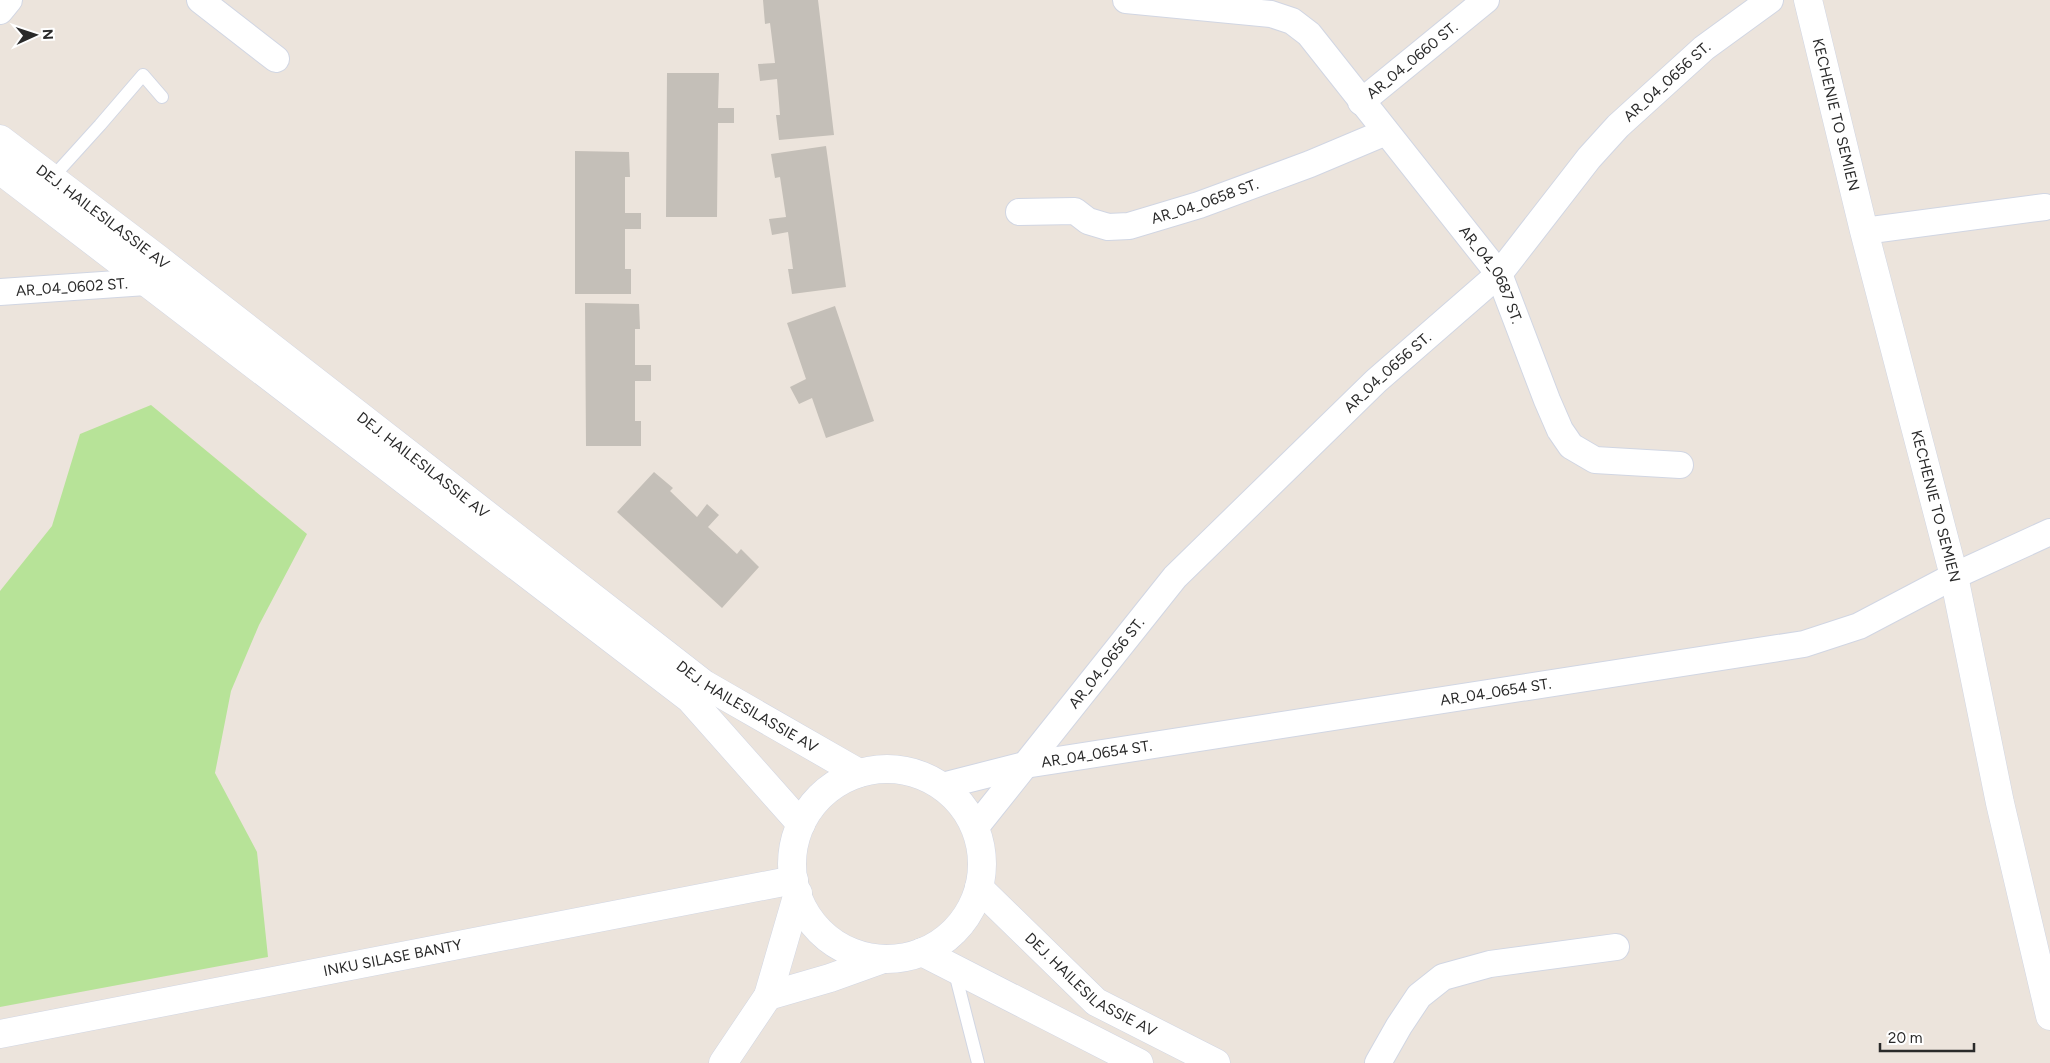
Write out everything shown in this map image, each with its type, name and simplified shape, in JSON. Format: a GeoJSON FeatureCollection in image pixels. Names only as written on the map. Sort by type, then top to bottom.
{"type":"FeatureCollection","features":[{"type":"Feature","properties":{"kind":"main road","name":"KECHENIE TO SEMIEN"},"geometry":{"type":"LineString","coordinates":[[1808,0],[1864,231],[1954,576],[2000,803],[2050,1016]]}},
{"type":"Feature","properties":{"kind":"main road","name":"DEJ. HAILESILASSIE AV"},"geometry":{"type":"LineString","coordinates":[[0,139],[704,684],[859,773]]}},
{"type":"Feature","properties":{"kind":"main road","name":"DEJ. HAILESILASSIE AV"},"geometry":{"type":"LineString","coordinates":[[0,170],[690,699],[801,824]]}},
{"type":"Feature","properties":{"kind":"main road"},"geometry":{"type":"LineString","coordinates":[[723,1063],[768,996],[792,884],[793,852],[801,824],[814,803],[824,793],[840,781],[859,773],[885,768],[899,769],[925,776],[942,786],[962,805],[975,828],[982,854],[982,868],[978,888],[972,907],[961,924],[940,943],[922,952],[903,958],[883,959],[856,953],[830,940],[809,917],[792,884]]}},
{"type":"Feature","properties":{"kind":"main road","name":"INKU SILASE BANTY"},"geometry":{"type":"LineString","coordinates":[[0,1034],[792,884]]}},
{"type":"Feature","properties":{"kind":"main road","name":"DEJ. HAILESILASSIE AV"},"geometry":{"type":"LineString","coordinates":[[978,888],[1096,1002],[1216,1063]]}},
{"type":"Feature","properties":{"kind":"main road"},"geometry":{"type":"LineString","coordinates":[[922,952],[953,966],[1139,1063]]}},
{"type":"Feature","properties":{"kind":"main road"},"geometry":{"type":"LineString","coordinates":[[768,996],[830,978],[883,959]]}},
{"type":"Feature","properties":{"kind":"street"},"geometry":{"type":"LineString","coordinates":[[0,11],[9,0]]}},
{"type":"Feature","properties":{"kind":"street"},"geometry":{"type":"LineString","coordinates":[[200,0],[276,59]]}},
{"type":"Feature","properties":{"kind":"street","name":"AR_04_0687 ST."},"geometry":{"type":"LineString","coordinates":[[1126,0],[1271,14],[1292,22],[1309,34],[1499,274],[1547,400],[1560,430],[1571,446],[1596,460],[1680,466]]}},
{"type":"Feature","properties":{"kind":"street","name":"AR_04_0660 ST."},"geometry":{"type":"LineString","coordinates":[[1361,102],[1486,0]]}},
{"type":"Feature","properties":{"kind":"street","name":"AR_04_0656 ST."},"geometry":{"type":"LineString","coordinates":[[1025,766],[1175,576],[1376,381],[1499,274],[1588,158],[1618,126],[1704,48],[1770,0]]}},
{"type":"Feature","properties":{"kind":"street","name":"AR_04_0658 ST."},"geometry":{"type":"LineString","coordinates":[[1019,212],[1074,211],[1088,221],[1108,227],[1129,226],[1199,205],[1310,164],[1386,132]]}},
{"type":"Feature","properties":{"kind":"street"},"geometry":{"type":"LineString","coordinates":[[1864,231],[2045,207]]}},
{"type":"Feature","properties":{"kind":"street","name":"AR_04_0602 ST."},"geometry":{"type":"LineString","coordinates":[[0,292],[146,282]]}},
{"type":"Feature","properties":{"kind":"street","name":"AR_04_0654 ST."},"geometry":{"type":"LineString","coordinates":[[942,786],[1025,766],[1804,644],[1859,626],[1954,576],[2050,532]]}},
{"type":"Feature","properties":{"kind":"street","name":"AR_04_0654 ST."},"geometry":{"type":"LineString","coordinates":[[975,828],[1025,766]]}},
{"type":"Feature","properties":{"kind":"street"},"geometry":{"type":"LineString","coordinates":[[1378,1063],[1419,996],[1443,976],[1490,964],[1616,947]]}},
{"type":"Feature","properties":{"kind":"lane"},"geometry":{"type":"LineString","coordinates":[[52,178],[143,76],[162,97]]}},
{"type":"Feature","properties":{"kind":"lane"},"geometry":{"type":"LineString","coordinates":[[953,966],[958,992],[978,1063]]}},
{"type":"Feature","properties":{"kind":"green space"},"geometry":{"type":"Polygon","coordinates":[[[151,405],[307,534],[259,625],[231,691],[215,773],[257,852],[268,957],[0,1007],[0,591],[52,526],[80,434],[151,405]]]}},
{"type":"Feature","properties":{"kind":"building"},"geometry":{"type":"Polygon","coordinates":[[[763,0],[818,0],[834,135],[779,140],[776,115],[780,115],[777,79],[760,81],[758,64],[775,63],[770,23],[765,24],[763,0]]]}},
{"type":"Feature","properties":{"kind":"building"},"geometry":{"type":"Polygon","coordinates":[[[667,73],[719,73],[718,108],[734,108],[734,123],[718,123],[717,217],[666,217],[667,73]]]}},
{"type":"Feature","properties":{"kind":"building"},"geometry":{"type":"Polygon","coordinates":[[[826,146],[846,287],[792,294],[788,269],[793,269],[788,232],[772,235],[769,219],[786,217],[780,177],[775,178],[771,154],[826,146]]]}},
{"type":"Feature","properties":{"kind":"building"},"geometry":{"type":"Polygon","coordinates":[[[575,151],[629,152],[630,177],[625,177],[625,213],[641,213],[641,229],[625,229],[625,269],[631,269],[631,294],[575,294],[575,151]]]}},
{"type":"Feature","properties":{"kind":"building"},"geometry":{"type":"Polygon","coordinates":[[[585,303],[639,304],[640,329],[635,329],[635,365],[651,365],[651,381],[635,381],[635,421],[641,421],[641,446],[586,446],[585,303]]]}},
{"type":"Feature","properties":{"kind":"building"},"geometry":{"type":"Polygon","coordinates":[[[835,306],[874,421],[826,438],[812,398],[799,404],[790,387],[806,379],[787,323],[835,306]]]}},
{"type":"Feature","properties":{"kind":"building"},"geometry":{"type":"Polygon","coordinates":[[[654,472],[673,488],[670,491],[697,517],[707,504],[719,515],[708,527],[737,554],[741,549],[759,567],[722,608],[617,512],[654,472]]]}}]}
